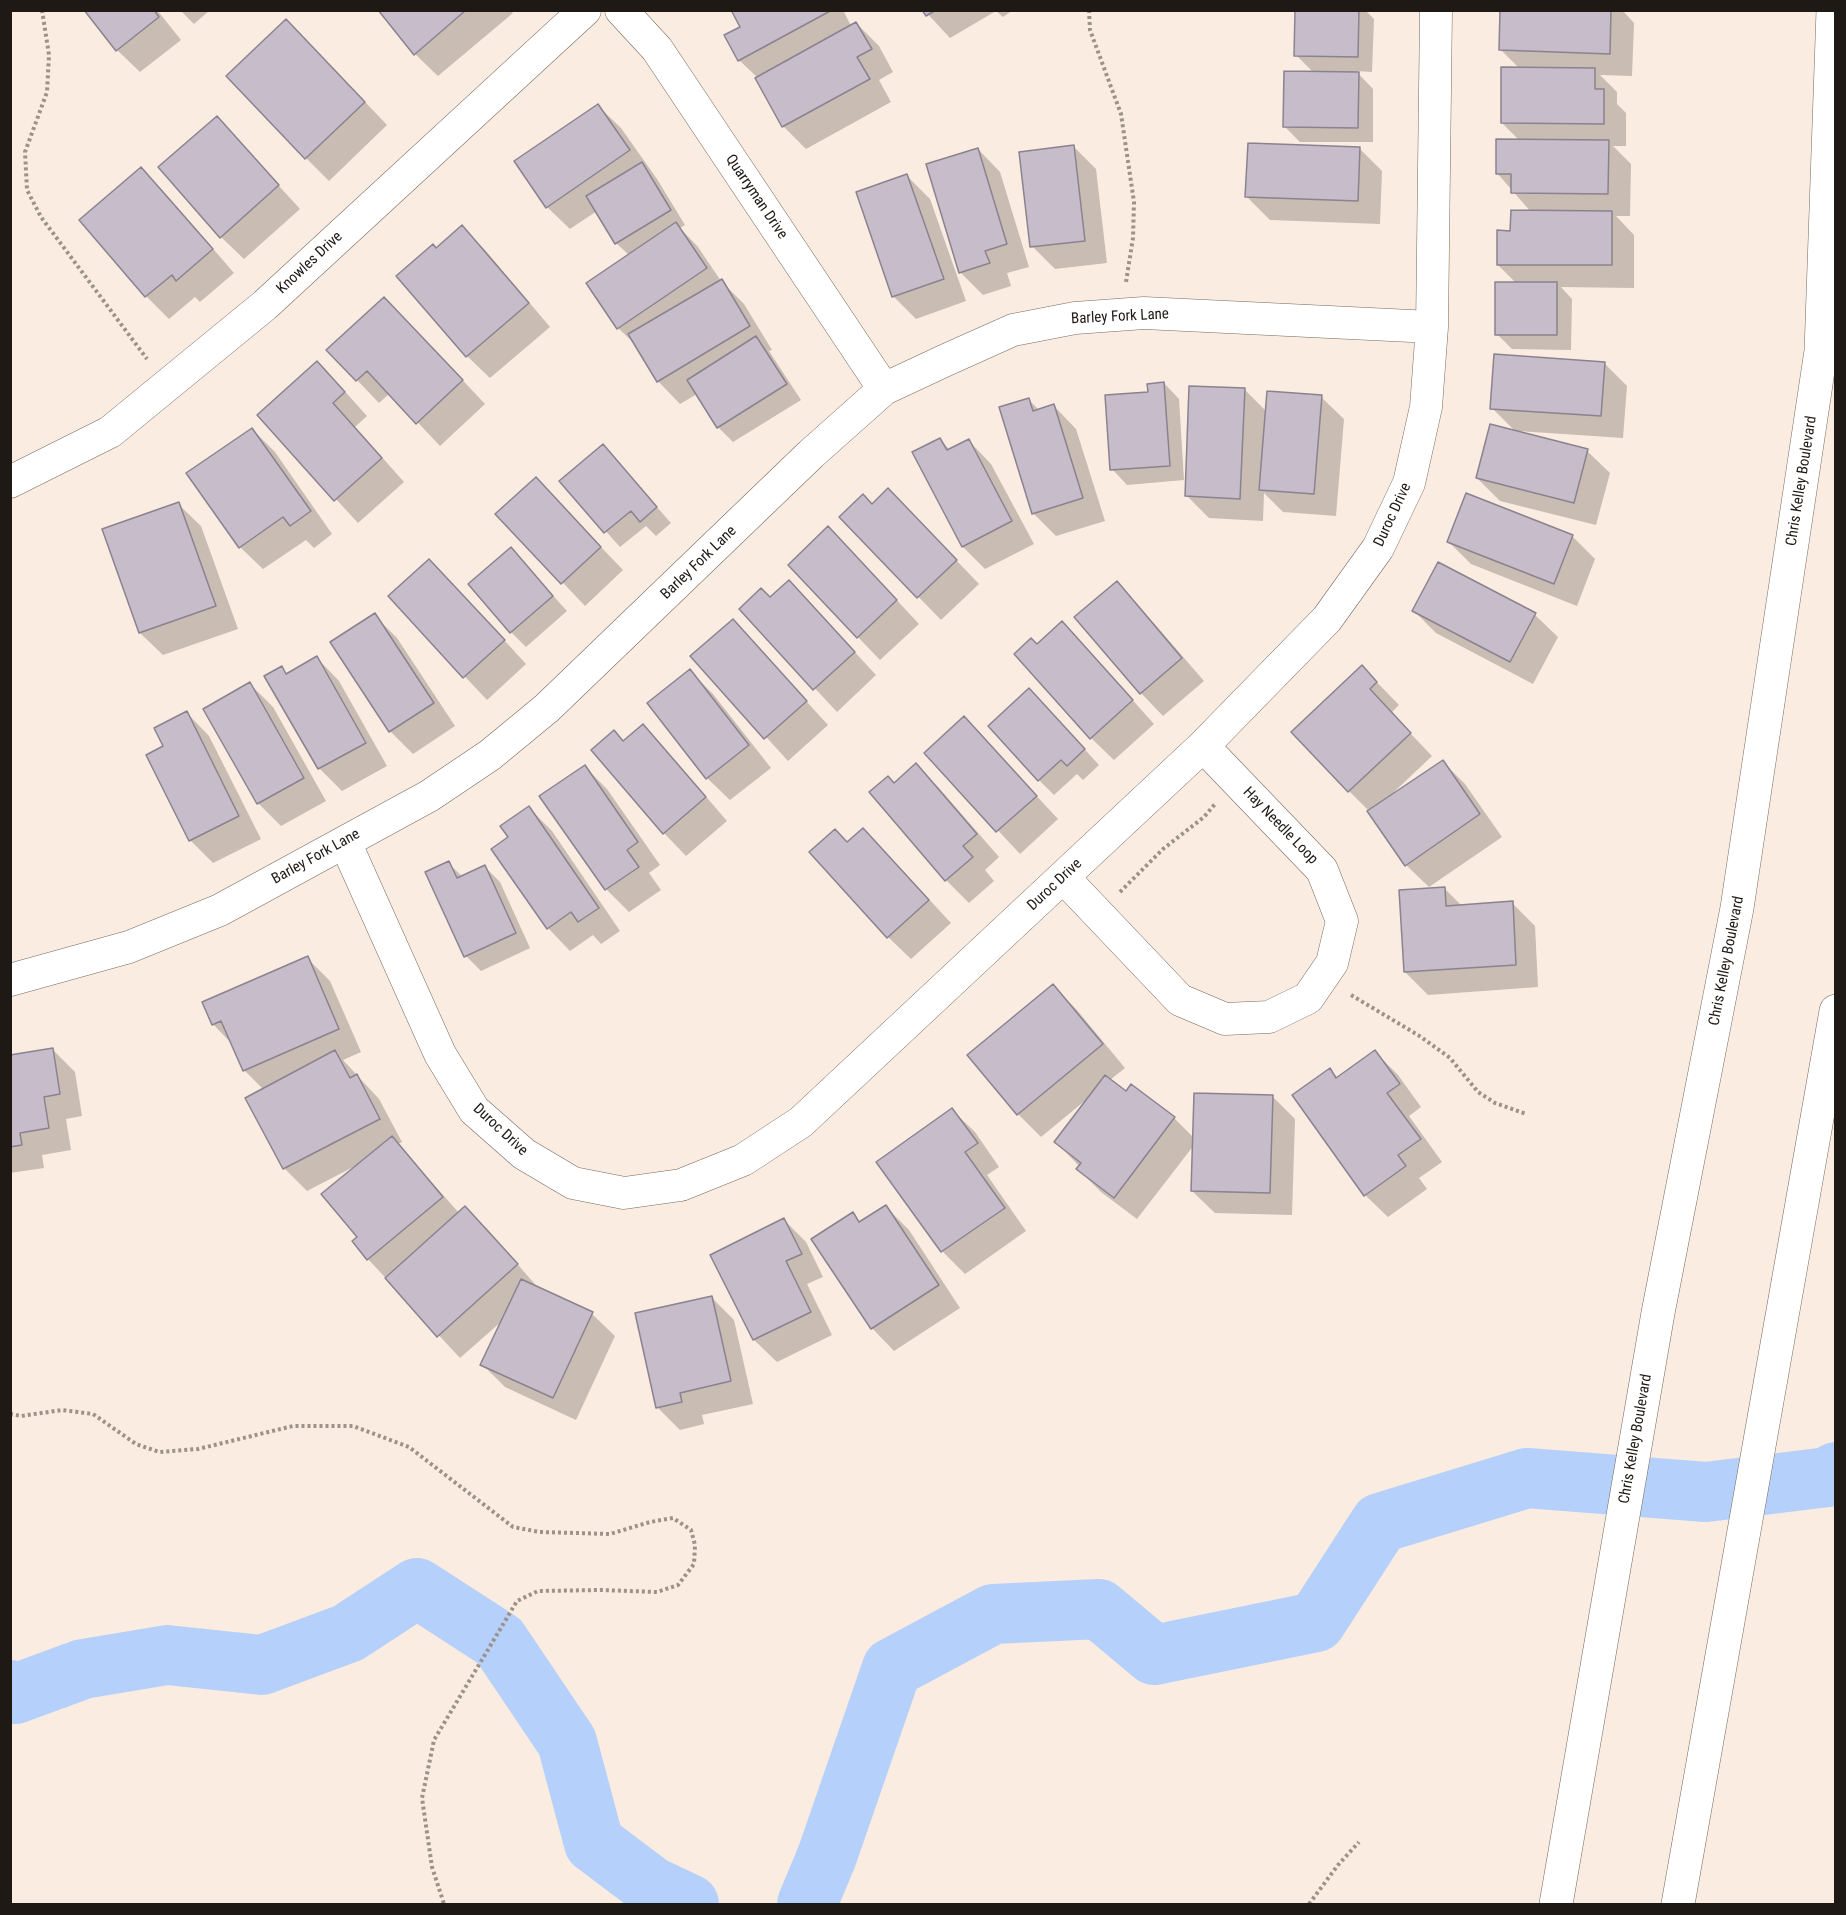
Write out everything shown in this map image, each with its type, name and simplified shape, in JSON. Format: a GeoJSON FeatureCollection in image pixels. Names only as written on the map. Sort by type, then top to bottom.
{"type":"FeatureCollection","features":[{"type":"Feature","properties":{"kind":"main road","name":"Chris Kelley Boulevard"},"geometry":{"type":"LineString","coordinates":[[1556,1905],[1658,1313],[1737,908],[1821,351],[1833,10]]}},
{"type":"Feature","properties":{"kind":"main road"},"geometry":{"type":"LineString","coordinates":[[1678,1905],[1836,1011]]}},
{"type":"Feature","properties":{"kind":"street","name":"Knowles Drive"},"geometry":{"type":"LineString","coordinates":[[10,482],[120,425],[265,305],[585,10]]}},
{"type":"Feature","properties":{"kind":"street","name":"Quarryman Drive"},"geometry":{"type":"LineString","coordinates":[[621,10],[657,49],[885,389]]}},
{"type":"Feature","properties":{"kind":"street","name":"Duroc Drive"},"geometry":{"type":"LineString","coordinates":[[345,842],[440,1054],[474,1110],[524,1154],[573,1183],[624,1193],[681,1185],[743,1160],[801,1122],[1203,746],[1327,619],[1378,548],[1409,483],[1426,407],[1432,327],[1436,10]]}},
{"type":"Feature","properties":{"kind":"street","name":"Barley Fork Lane"},"geometry":{"type":"LineString","coordinates":[[10,980],[129,947],[210,914],[429,796],[490,755],[547,708],[812,454],[885,389],[1013,330],[1074,318],[1144,313],[1432,327]]}},
{"type":"Feature","properties":{"kind":"street","name":"Hay Needle Loop"},"geometry":{"type":"LineString","coordinates":[[1063,877],[1180,1000],[1225,1019],[1269,1017],[1308,998],[1332,963],[1342,921],[1322,870],[1203,746]]}},
{"type":"Feature","properties":{"kind":"path"},"geometry":{"type":"LineString","coordinates":[[42,10],[50,55],[47,92],[25,152],[27,190],[41,217],[147,358]]}},
{"type":"Feature","properties":{"kind":"path"},"geometry":{"type":"LineString","coordinates":[[1089,10],[1090,30],[1121,114],[1134,202],[1133,238],[1126,283]]}},
{"type":"Feature","properties":{"kind":"path"},"geometry":{"type":"LineString","coordinates":[[1115,897],[1163,849],[1204,817],[1218,801]]}},
{"type":"Feature","properties":{"kind":"path"},"geometry":{"type":"LineString","coordinates":[[1351,995],[1418,1035],[1450,1058],[1478,1092],[1496,1103],[1526,1113]]}},
{"type":"Feature","properties":{"kind":"path"},"geometry":{"type":"LineString","coordinates":[[10,1414],[21,1416],[62,1410],[93,1414],[136,1444],[159,1452],[198,1449],[293,1426],[353,1426],[409,1447],[513,1527],[540,1532],[610,1534],[673,1518],[691,1530],[695,1545],[694,1564],[678,1585],[657,1592],[538,1591],[517,1601],[434,1740],[422,1798],[432,1867],[444,1905]]}},
{"type":"Feature","properties":{"kind":"path"},"geometry":{"type":"LineString","coordinates":[[1309,1905],[1338,1865],[1359,1842]]}},
{"type":"Feature","properties":{"kind":"building"},"geometry":{"type":"Polygon","coordinates":[[[84,10],[154,10],[159,17],[116,51],[84,10]]]}},
{"type":"Feature","properties":{"kind":"building"},"geometry":{"type":"Polygon","coordinates":[[[378,10],[466,10],[414,55],[378,10]]]}},
{"type":"Feature","properties":{"kind":"building"},"geometry":{"type":"Polygon","coordinates":[[[731,10],[832,10],[738,61],[724,35],[740,27],[731,10]]]}},
{"type":"Feature","properties":{"kind":"building"},"geometry":{"type":"Polygon","coordinates":[[[922,10],[936,10],[926,16],[922,10]]]}},
{"type":"Feature","properties":{"kind":"building"},"geometry":{"type":"Polygon","coordinates":[[[1295,10],[1359,10],[1358,57],[1294,56],[1295,10]]]}},
{"type":"Feature","properties":{"kind":"building"},"geometry":{"type":"Polygon","coordinates":[[[1500,10],[1611,10],[1610,54],[1499,50],[1500,10]]]}},
{"type":"Feature","properties":{"kind":"building"},"geometry":{"type":"Polygon","coordinates":[[[286,19],[365,102],[305,159],[226,76],[286,19]]]}},
{"type":"Feature","properties":{"kind":"building"},"geometry":{"type":"Polygon","coordinates":[[[856,22],[872,49],[857,57],[870,79],[782,127],[755,78],[856,22]]]}},
{"type":"Feature","properties":{"kind":"building"},"geometry":{"type":"Polygon","coordinates":[[[1501,67],[1595,68],[1595,89],[1604,89],[1604,124],[1501,123],[1501,67]]]}},
{"type":"Feature","properties":{"kind":"building"},"geometry":{"type":"Polygon","coordinates":[[[1284,71],[1359,72],[1358,128],[1283,127],[1284,71]]]}},
{"type":"Feature","properties":{"kind":"building"},"geometry":{"type":"Polygon","coordinates":[[[598,104],[630,150],[546,208],[514,161],[598,104]]]}},
{"type":"Feature","properties":{"kind":"building"},"geometry":{"type":"Polygon","coordinates":[[[217,116],[279,185],[220,238],[158,167],[217,116]]]}},
{"type":"Feature","properties":{"kind":"building"},"geometry":{"type":"Polygon","coordinates":[[[1496,139],[1609,140],[1608,194],[1511,193],[1511,174],[1496,174],[1496,139]]]}},
{"type":"Feature","properties":{"kind":"building"},"geometry":{"type":"Polygon","coordinates":[[[1248,143],[1360,147],[1358,201],[1245,197],[1248,143]]]}},
{"type":"Feature","properties":{"kind":"building"},"geometry":{"type":"Polygon","coordinates":[[[1074,145],[1085,241],[1030,247],[1019,152],[1074,145]]]}},
{"type":"Feature","properties":{"kind":"building"},"geometry":{"type":"Polygon","coordinates":[[[978,148],[1007,244],[985,251],[990,263],[959,273],[926,164],[978,148]]]}},
{"type":"Feature","properties":{"kind":"building"},"geometry":{"type":"Polygon","coordinates":[[[642,162],[671,210],[615,244],[586,196],[642,162]]]}},
{"type":"Feature","properties":{"kind":"building"},"geometry":{"type":"Polygon","coordinates":[[[141,167],[213,249],[176,281],[172,275],[145,297],[79,220],[141,167]]]}},
{"type":"Feature","properties":{"kind":"building"},"geometry":{"type":"Polygon","coordinates":[[[907,174],[944,279],[892,297],[856,192],[907,174]]]}},
{"type":"Feature","properties":{"kind":"building"},"geometry":{"type":"Polygon","coordinates":[[[1511,210],[1612,211],[1612,265],[1497,265],[1497,230],[1510,231],[1511,210]]]}},
{"type":"Feature","properties":{"kind":"building"},"geometry":{"type":"Polygon","coordinates":[[[676,222],[707,268],[617,329],[586,283],[676,222]]]}},
{"type":"Feature","properties":{"kind":"building"},"geometry":{"type":"Polygon","coordinates":[[[462,225],[529,303],[466,357],[396,276],[433,244],[436,248],[462,225]]]}},
{"type":"Feature","properties":{"kind":"building"},"geometry":{"type":"Polygon","coordinates":[[[722,279],[750,326],[657,382],[628,334],[722,279]]]}},
{"type":"Feature","properties":{"kind":"building"},"geometry":{"type":"Polygon","coordinates":[[[1495,282],[1557,282],[1557,335],[1495,335],[1495,282]]]}},
{"type":"Feature","properties":{"kind":"building"},"geometry":{"type":"Polygon","coordinates":[[[384,297],[463,380],[416,424],[367,371],[356,381],[326,350],[384,297]]]}},
{"type":"Feature","properties":{"kind":"building"},"geometry":{"type":"Polygon","coordinates":[[[756,336],[787,384],[717,428],[687,380],[756,336]]]}},
{"type":"Feature","properties":{"kind":"building"},"geometry":{"type":"Polygon","coordinates":[[[1494,354],[1605,362],[1601,416],[1490,409],[1494,354]]]}},
{"type":"Feature","properties":{"kind":"building"},"geometry":{"type":"Polygon","coordinates":[[[317,361],[345,392],[333,403],[382,458],[334,501],[257,415],[317,361]]]}},
{"type":"Feature","properties":{"kind":"building"},"geometry":{"type":"Polygon","coordinates":[[[1164,382],[1170,466],[1110,470],[1105,395],[1148,392],[1147,384],[1164,382]]]}},
{"type":"Feature","properties":{"kind":"building"},"geometry":{"type":"Polygon","coordinates":[[[1189,386],[1245,388],[1240,499],[1185,496],[1189,386]]]}},
{"type":"Feature","properties":{"kind":"building"},"geometry":{"type":"Polygon","coordinates":[[[1267,391],[1322,395],[1314,494],[1259,490],[1267,391]]]}},
{"type":"Feature","properties":{"kind":"building"},"geometry":{"type":"Polygon","coordinates":[[[1029,398],[1033,411],[1054,404],[1083,498],[1032,514],[999,407],[1029,398]]]}},
{"type":"Feature","properties":{"kind":"building"},"geometry":{"type":"Polygon","coordinates":[[[1490,424],[1588,449],[1574,503],[1476,478],[1490,424]]]}},
{"type":"Feature","properties":{"kind":"building"},"geometry":{"type":"Polygon","coordinates":[[[252,428],[311,511],[290,526],[283,517],[239,548],[186,473],[252,428]]]}},
{"type":"Feature","properties":{"kind":"building"},"geometry":{"type":"Polygon","coordinates":[[[940,438],[947,450],[969,439],[1012,521],[962,547],[912,452],[940,438]]]}},
{"type":"Feature","properties":{"kind":"building"},"geometry":{"type":"Polygon","coordinates":[[[603,444],[657,507],[640,522],[631,511],[604,533],[559,481],[603,444]]]}},
{"type":"Feature","properties":{"kind":"building"},"geometry":{"type":"Polygon","coordinates":[[[536,477],[601,547],[561,584],[495,514],[536,477]]]}},
{"type":"Feature","properties":{"kind":"building"},"geometry":{"type":"Polygon","coordinates":[[[888,488],[957,560],[917,598],[839,517],[863,494],[872,504],[888,488]]]}},
{"type":"Feature","properties":{"kind":"building"},"geometry":{"type":"Polygon","coordinates":[[[1466,493],[1573,535],[1554,584],[1447,542],[1466,493]]]}},
{"type":"Feature","properties":{"kind":"building"},"geometry":{"type":"Polygon","coordinates":[[[179,502],[216,606],[139,633],[102,529],[179,502]]]}},
{"type":"Feature","properties":{"kind":"building"},"geometry":{"type":"Polygon","coordinates":[[[828,526],[897,600],[857,638],[788,565],[828,526]]]}},
{"type":"Feature","properties":{"kind":"building"},"geometry":{"type":"Polygon","coordinates":[[[511,547],[553,596],[510,633],[468,584],[511,547]]]}},
{"type":"Feature","properties":{"kind":"building"},"geometry":{"type":"Polygon","coordinates":[[[429,559],[505,640],[463,678],[388,596],[429,559]]]}},
{"type":"Feature","properties":{"kind":"building"},"geometry":{"type":"Polygon","coordinates":[[[1438,562],[1536,613],[1510,662],[1412,611],[1438,562]]]}},
{"type":"Feature","properties":{"kind":"building"},"geometry":{"type":"Polygon","coordinates":[[[789,580],[855,652],[813,690],[739,609],[761,588],[770,597],[789,580]]]}},
{"type":"Feature","properties":{"kind":"building"},"geometry":{"type":"Polygon","coordinates":[[[1117,581],[1182,658],[1140,694],[1074,617],[1117,581]]]}},
{"type":"Feature","properties":{"kind":"building"},"geometry":{"type":"Polygon","coordinates":[[[375,613],[434,703],[389,732],[330,642],[375,613]]]}},
{"type":"Feature","properties":{"kind":"building"},"geometry":{"type":"Polygon","coordinates":[[[733,619],[807,701],[764,739],[690,656],[733,619]]]}},
{"type":"Feature","properties":{"kind":"building"},"geometry":{"type":"Polygon","coordinates":[[[1062,621],[1133,700],[1090,739],[1014,654],[1031,638],[1037,644],[1062,621]]]}},
{"type":"Feature","properties":{"kind":"building"},"geometry":{"type":"Polygon","coordinates":[[[317,656],[366,743],[318,769],[264,676],[282,666],[286,674],[317,656]]]}},
{"type":"Feature","properties":{"kind":"building"},"geometry":{"type":"Polygon","coordinates":[[[1362,665],[1377,682],[1370,689],[1411,733],[1348,792],[1291,732],[1362,665]]]}},
{"type":"Feature","properties":{"kind":"building"},"geometry":{"type":"Polygon","coordinates":[[[690,669],[749,745],[706,779],[647,703],[690,669]]]}},
{"type":"Feature","properties":{"kind":"building"},"geometry":{"type":"Polygon","coordinates":[[[250,682],[304,778],[257,804],[203,709],[250,682]]]}},
{"type":"Feature","properties":{"kind":"building"},"geometry":{"type":"Polygon","coordinates":[[[1029,688],[1085,749],[1067,766],[1061,760],[1038,781],[988,726],[1029,688]]]}},
{"type":"Feature","properties":{"kind":"building"},"geometry":{"type":"Polygon","coordinates":[[[187,711],[239,816],[189,841],[146,755],[163,746],[154,728],[187,711]]]}},
{"type":"Feature","properties":{"kind":"building"},"geometry":{"type":"Polygon","coordinates":[[[964,716],[1037,796],[996,832],[924,753],[964,716]]]}},
{"type":"Feature","properties":{"kind":"building"},"geometry":{"type":"Polygon","coordinates":[[[643,724],[706,797],[663,834],[591,750],[614,730],[623,741],[643,724]]]}},
{"type":"Feature","properties":{"kind":"building"},"geometry":{"type":"Polygon","coordinates":[[[1443,760],[1480,814],[1405,866],[1367,811],[1443,760]]]}},
{"type":"Feature","properties":{"kind":"building"},"geometry":{"type":"Polygon","coordinates":[[[916,763],[977,834],[963,846],[973,857],[945,881],[869,792],[888,776],[894,783],[916,763]]]}},
{"type":"Feature","properties":{"kind":"building"},"geometry":{"type":"Polygon","coordinates":[[[585,765],[638,842],[627,850],[639,867],[605,890],[539,796],[585,765]]]}},
{"type":"Feature","properties":{"kind":"building"},"geometry":{"type":"Polygon","coordinates":[[[529,806],[599,908],[578,922],[571,912],[547,929],[491,849],[508,837],[500,826],[529,806]]]}},
{"type":"Feature","properties":{"kind":"building"},"geometry":{"type":"Polygon","coordinates":[[[863,828],[929,900],[887,938],[809,852],[835,829],[847,842],[863,828]]]}},
{"type":"Feature","properties":{"kind":"building"},"geometry":{"type":"Polygon","coordinates":[[[449,861],[457,878],[485,865],[516,933],[464,957],[425,872],[449,861]]]}},
{"type":"Feature","properties":{"kind":"building"},"geometry":{"type":"Polygon","coordinates":[[[1445,887],[1446,906],[1513,901],[1516,965],[1404,972],[1399,890],[1445,887]]]}},
{"type":"Feature","properties":{"kind":"building"},"geometry":{"type":"Polygon","coordinates":[[[308,956],[339,1029],[243,1071],[221,1021],[212,1025],[202,1002],[308,956]]]}},
{"type":"Feature","properties":{"kind":"building"},"geometry":{"type":"Polygon","coordinates":[[[1053,984],[1103,1044],[1017,1115],[967,1055],[1053,984]]]}},
{"type":"Feature","properties":{"kind":"building"},"geometry":{"type":"Polygon","coordinates":[[[53,1048],[60,1094],[44,1097],[49,1128],[20,1133],[22,1145],[10,1147],[10,1055],[53,1048]]]}},
{"type":"Feature","properties":{"kind":"building"},"geometry":{"type":"Polygon","coordinates":[[[335,1050],[350,1078],[357,1074],[380,1119],[283,1169],[245,1098],[335,1050]]]}},
{"type":"Feature","properties":{"kind":"building"},"geometry":{"type":"Polygon","coordinates":[[[1375,1050],[1400,1084],[1387,1093],[1421,1139],[1398,1155],[1406,1166],[1364,1196],[1292,1095],[1330,1068],[1336,1078],[1375,1050]]]}},
{"type":"Feature","properties":{"kind":"building"},"geometry":{"type":"Polygon","coordinates":[[[1105,1075],[1126,1091],[1131,1084],[1175,1117],[1114,1198],[1076,1169],[1081,1163],[1054,1142],[1105,1075]]]}},
{"type":"Feature","properties":{"kind":"building"},"geometry":{"type":"Polygon","coordinates":[[[1194,1093],[1273,1095],[1270,1193],[1191,1191],[1194,1093]]]}},
{"type":"Feature","properties":{"kind":"building"},"geometry":{"type":"Polygon","coordinates":[[[952,1108],[978,1143],[965,1152],[1005,1208],[941,1252],[876,1162],[952,1108]]]}},
{"type":"Feature","properties":{"kind":"building"},"geometry":{"type":"Polygon","coordinates":[[[392,1136],[443,1197],[367,1260],[352,1241],[357,1237],[321,1194],[392,1136]]]}},
{"type":"Feature","properties":{"kind":"building"},"geometry":{"type":"Polygon","coordinates":[[[886,1205],[939,1285],[871,1329],[811,1239],[853,1212],[859,1222],[886,1205]]]}},
{"type":"Feature","properties":{"kind":"building"},"geometry":{"type":"Polygon","coordinates":[[[465,1206],[518,1264],[437,1337],[385,1278],[465,1206]]]}},
{"type":"Feature","properties":{"kind":"building"},"geometry":{"type":"Polygon","coordinates":[[[784,1218],[802,1254],[786,1261],[811,1312],[753,1340],[710,1255],[784,1218]]]}},
{"type":"Feature","properties":{"kind":"building"},"geometry":{"type":"Polygon","coordinates":[[[521,1279],[593,1312],[553,1398],[480,1365],[521,1279]]]}},
{"type":"Feature","properties":{"kind":"building"},"geometry":{"type":"Polygon","coordinates":[[[712,1296],[731,1381],[680,1393],[682,1402],[656,1408],[635,1313],[712,1296]]]}},
{"type":"Feature","properties":{"kind":"waterway"},"geometry":{"type":"LineString","coordinates":[[807,1904],[827,1856],[892,1668],[993,1614],[1099,1609],[1154,1655],[1316,1622],[1380,1523],[1527,1478],[1706,1492],[1828,1477],[1836,1472]]}},
{"type":"Feature","properties":{"kind":"waterway"},"geometry":{"type":"LineString","coordinates":[[10,1690],[15,1694],[83,1669],[167,1655],[262,1665],[348,1633],[417,1588],[499,1641],[567,1742],[594,1843],[651,1886],[689,1904]]}}]}
